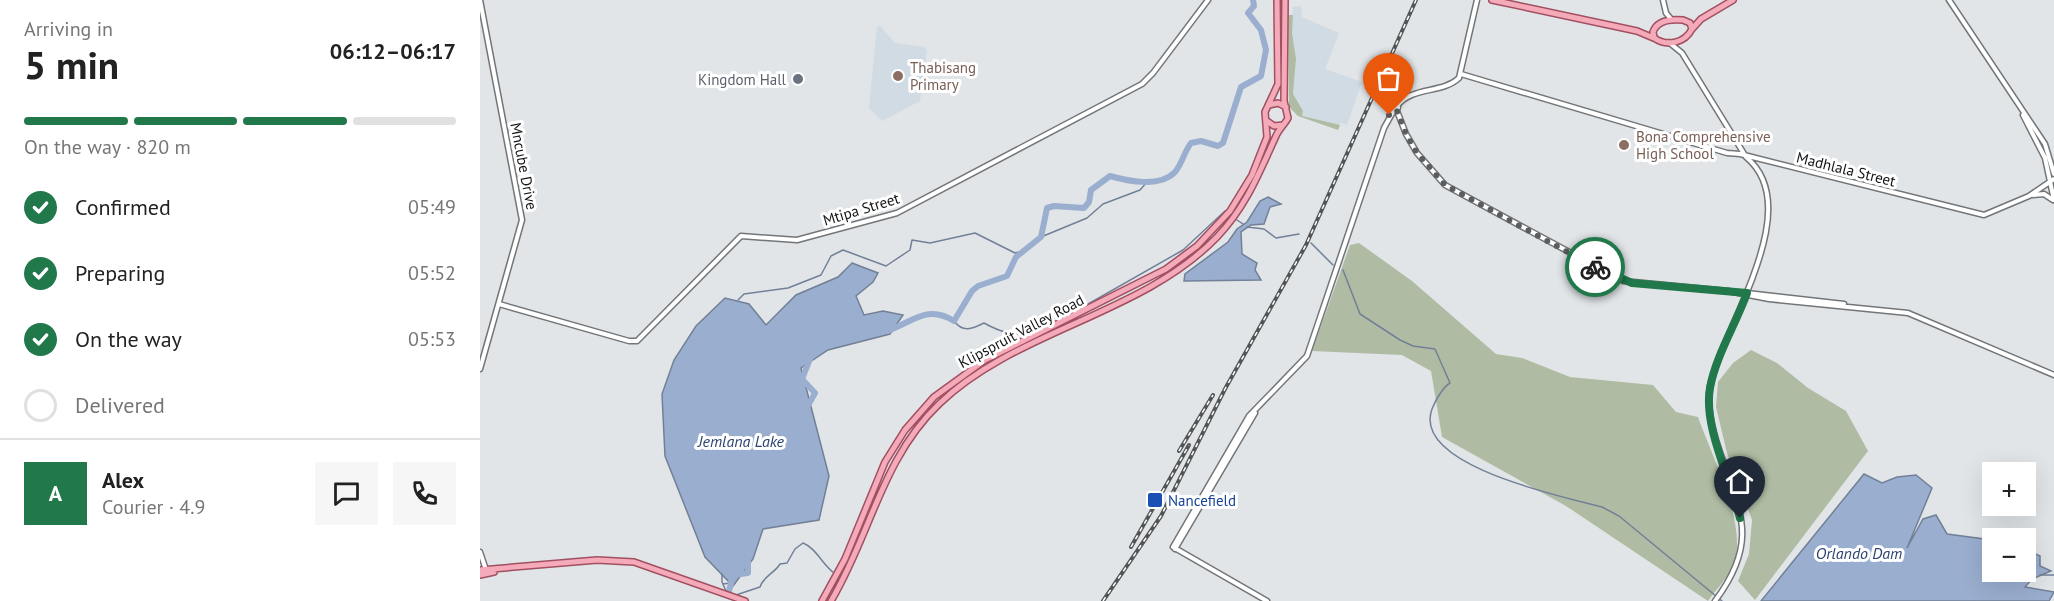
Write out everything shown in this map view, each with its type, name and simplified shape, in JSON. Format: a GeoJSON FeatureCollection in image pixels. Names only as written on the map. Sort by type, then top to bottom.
{"type":"FeatureCollection","features":[{"type":"Feature","properties":{"kind":"main road"},"geometry":{"type":"LineString","coordinates":[[1277,0],[1278,84],[1265,112],[1267,121],[1274,126],[1283,125],[1288,116],[1285,0]]}},
{"type":"Feature","properties":{"kind":"main road"},"geometry":{"type":"LineString","coordinates":[[1492,0],[1637,31],[1670,43],[1681,40],[1701,19],[1732,0]]}},
{"type":"Feature","properties":{"kind":"main road"},"geometry":{"type":"LineString","coordinates":[[1637,31],[1672,20],[1701,19]]}},
{"type":"Feature","properties":{"kind":"main road"},"geometry":{"type":"LineString","coordinates":[[1688,21],[1692,24],[1691,30]]}},
{"type":"Feature","properties":{"kind":"main road"},"geometry":{"type":"LineString","coordinates":[[1655,27],[1653,32],[1656,39]]}},
{"type":"Feature","properties":{"kind":"main road"},"geometry":{"type":"LineString","coordinates":[[1269,105],[1278,103],[1286,107]]}},
{"type":"Feature","properties":{"kind":"main road","name":"Klipspruit Valley Road"},"geometry":{"type":"LineString","coordinates":[[822,601],[845,559],[885,462],[905,430],[926,406],[957,379],[985,360],[1144,281],[1187,254],[1217,226],[1243,190],[1265,144],[1267,121]]}},
{"type":"Feature","properties":{"kind":"main road","name":"Klipspruit Valley Road"},"geometry":{"type":"LineString","coordinates":[[831,601],[851,565],[894,462],[907,441],[931,411],[961,384],[989,367],[1163,279],[1202,251],[1227,226],[1247,199],[1283,125]]}},
{"type":"Feature","properties":{"kind":"main road"},"geometry":{"type":"LineString","coordinates":[[480,575],[485,571],[597,560],[634,562],[746,601]]}},
{"type":"Feature","properties":{"kind":"street","name":"Mncube Drive"},"geometry":{"type":"LineString","coordinates":[[480,0],[522,220],[480,369]]}},
{"type":"Feature","properties":{"kind":"street","name":"Mtipa Street"},"geometry":{"type":"LineString","coordinates":[[499,304],[629,341],[637,341],[741,236],[797,240],[892,215],[1142,84],[1154,74],[1208,0]]}},
{"type":"Feature","properties":{"kind":"street"},"geometry":{"type":"LineString","coordinates":[[1267,601],[1174,548],[1249,416],[1304,361],[1310,350],[1384,128],[1396,109],[1409,96],[1452,83],[1461,74],[1477,0]]}},
{"type":"Feature","properties":{"kind":"street"},"geometry":{"type":"LineString","coordinates":[[1663,0],[1665,10],[1672,20]]}},
{"type":"Feature","properties":{"kind":"street"},"geometry":{"type":"LineString","coordinates":[[1949,0],[2044,144],[2053,162],[2054,200]]}},
{"type":"Feature","properties":{"kind":"street"},"geometry":{"type":"LineString","coordinates":[[1661,23],[1665,10]]}},
{"type":"Feature","properties":{"kind":"street"},"geometry":{"type":"LineString","coordinates":[[1681,40],[1682,53]]}},
{"type":"Feature","properties":{"kind":"street"},"geometry":{"type":"LineString","coordinates":[[1670,43],[1682,53],[1746,157],[1754,164],[1760,175],[1768,209],[1765,238],[1747,294],[1715,370],[1709,396],[1712,425],[1740,518],[1743,548],[1731,579],[1715,601]]}},
{"type":"Feature","properties":{"kind":"street","name":"Madhlala Street"},"geometry":{"type":"LineString","coordinates":[[1461,74],[1746,157],[1984,215],[2029,196]]}},
{"type":"Feature","properties":{"kind":"street"},"geometry":{"type":"LineString","coordinates":[[2017,104],[2044,155],[2053,178]]}},
{"type":"Feature","properties":{"kind":"street"},"geometry":{"type":"LineString","coordinates":[[1396,109],[1417,153],[1445,185],[1626,282],[1741,293],[1921,316],[2054,375]]}},
{"type":"Feature","properties":{"kind":"street"},"geometry":{"type":"LineString","coordinates":[[2029,196],[2053,178]]}},
{"type":"Feature","properties":{"kind":"street"},"geometry":{"type":"LineString","coordinates":[[2029,196],[2044,194],[2054,200]]}},
{"type":"Feature","properties":{"kind":"street"},"geometry":{"type":"LineString","coordinates":[[480,552],[485,571]]}},
{"type":"Feature","properties":{"kind":"shaded area"},"geometry":{"type":"Polygon","coordinates":[[[1301,6],[1302,17],[1339,33],[1325,69],[1362,82],[1347,125],[1341,123],[1335,126],[1302,116],[1302,111],[1293,95],[1296,60],[1292,33],[1293,7],[1301,6]]]}},
{"type":"Feature","properties":{"kind":"shaded area","name":"Thabisang Primary"},"geometry":{"type":"Polygon","coordinates":[[[880,26],[895,43],[925,47],[927,51],[920,101],[882,121],[869,108],[877,27],[880,26]]]}},
{"type":"Feature","properties":{"kind":"green space"},"geometry":{"type":"Polygon","coordinates":[[[1288,15],[1293,15],[1292,33],[1296,59],[1293,94],[1303,111],[1302,116],[1340,125],[1338,130],[1298,116],[1289,107],[1288,15]]]}},
{"type":"Feature","properties":{"kind":"green space"},"geometry":{"type":"Polygon","coordinates":[[[1359,243],[1412,281],[1496,354],[1522,358],[1570,377],[1653,385],[1676,412],[1698,417],[1732,510],[1737,548],[1732,568],[1708,601],[1566,506],[1442,437],[1431,371],[1402,355],[1312,351],[1350,245],[1359,243]]]}},
{"type":"Feature","properties":{"kind":"green space"},"geometry":{"type":"Polygon","coordinates":[[[1751,350],[1777,363],[1808,388],[1846,411],[1868,451],[1755,600],[1738,581],[1749,554],[1752,520],[1727,453],[1716,407],[1718,382],[1733,363],[1751,350]]]}},
{"type":"Feature","properties":{"kind":"water"},"geometry":{"type":"Polygon","coordinates":[[[1268,197],[1281,204],[1270,207],[1264,224],[1251,225],[1241,232],[1242,254],[1257,263],[1255,270],[1261,280],[1184,281],[1185,274],[1228,242],[1237,229],[1247,222],[1260,201],[1268,197]]]}},
{"type":"Feature","properties":{"kind":"water","name":"Jemlana Lake"},"geometry":{"type":"Polygon","coordinates":[[[852,263],[878,273],[873,282],[856,296],[864,315],[883,311],[903,315],[890,334],[828,350],[801,368],[829,476],[819,520],[763,529],[753,559],[733,586],[705,557],[665,456],[662,394],[674,360],[696,326],[725,298],[749,304],[766,325],[796,295],[838,277],[852,263]]]}},
{"type":"Feature","properties":{"kind":"water","name":"Orlando Dam"},"geometry":{"type":"Polygon","coordinates":[[[1864,474],[1882,483],[1897,477],[1916,475],[1932,488],[1907,548],[1923,519],[1936,515],[1947,534],[1982,539],[1982,582],[2029,582],[2025,587],[2054,592],[2049,601],[1761,601],[1864,474]]]}},
{"type":"Feature","properties":{"kind":"water","name":"Orlando Dam"},"geometry":{"type":"Polygon","coordinates":[[[2036,554],[2040,556],[2040,566],[2051,571],[2036,577],[2036,554]]]}},
{"type":"Feature","properties":{"kind":"waterway"},"geometry":{"type":"LineString","coordinates":[[887,331],[928,314],[944,316],[954,321],[972,291],[978,286],[1007,276],[1016,257],[1041,237],[1047,208],[1054,206],[1084,208],[1089,202],[1091,190],[1110,176],[1143,182],[1161,180],[1175,172],[1191,143],[1201,141],[1218,146],[1223,143],[1241,87],[1261,76],[1266,50],[1261,30],[1248,13],[1254,6],[1253,0]]}},
{"type":"Feature","properties":{"kind":"waterway"},"geometry":{"type":"LineString","coordinates":[[1041,237],[1087,218],[1103,204],[1140,190],[1148,181]]}},
{"type":"Feature","properties":{"kind":"waterway"},"geometry":{"type":"LineString","coordinates":[[1060,320],[1183,250],[1225,211]]}},
{"type":"Feature","properties":{"kind":"waterway"},"geometry":{"type":"LineString","coordinates":[[1237,220],[1243,224]]}},
{"type":"Feature","properties":{"kind":"waterway"},"geometry":{"type":"LineString","coordinates":[[1247,227],[1264,229],[1276,238],[1299,234]]}},
{"type":"Feature","properties":{"kind":"waterway"},"geometry":{"type":"LineString","coordinates":[[738,300],[744,294],[788,288],[821,275],[831,256],[843,250],[886,266],[910,250],[912,240],[930,243],[975,233],[1015,253],[1023,251]]}},
{"type":"Feature","properties":{"kind":"waterway"},"geometry":{"type":"LineString","coordinates":[[1311,243],[1333,265]]}},
{"type":"Feature","properties":{"kind":"waterway"},"geometry":{"type":"LineString","coordinates":[[1343,270],[1360,314],[1400,340],[1413,346],[1435,349],[1450,383],[1440,394],[1432,409],[1432,429],[1444,447],[1495,476],[1526,487],[1602,507],[1619,516],[1722,601]]}},
{"type":"Feature","properties":{"kind":"waterway"},"geometry":{"type":"LineString","coordinates":[[954,321],[964,328],[972,328],[984,323],[1009,333],[1022,334],[1037,331]]}},
{"type":"Feature","properties":{"kind":"waterway"},"geometry":{"type":"LineString","coordinates":[[806,409],[815,393],[802,379],[812,354]]}},
{"type":"Feature","properties":{"kind":"waterway"},"geometry":{"type":"LineString","coordinates":[[736,595],[760,587],[780,564],[787,563],[795,549],[803,543],[808,545],[834,573]]}},
{"type":"Feature","properties":{"kind":"waterway"},"geometry":{"type":"LineString","coordinates":[[729,591],[733,575],[748,573],[748,562]]}},
{"type":"Feature","properties":{"kind":"waterway"},"geometry":{"type":"LineString","coordinates":[[722,574],[722,582],[726,591]]}},
{"type":"Feature","properties":{"kind":"waterway"},"geometry":{"type":"LineString","coordinates":[[2040,575],[2054,575]]}},
{"type":"Feature","properties":{"kind":"waterway"},"geometry":{"type":"LineString","coordinates":[[723,584],[730,583]]}},
{"type":"Feature","properties":{"kind":"railway"},"geometry":{"type":"LineString","coordinates":[[1103,601],[1161,516],[1225,389],[1306,245],[1416,0]]}},
{"type":"Feature","properties":{"kind":"railway"},"geometry":{"type":"LineString","coordinates":[[1179,451],[1213,395]]}},
{"type":"Feature","properties":{"kind":"railway"},"geometry":{"type":"LineString","coordinates":[[1131,547],[1189,445]]}},
{"type":"Feature","properties":{"kind":"way so far"},"geometry":{"type":"LineString","coordinates":[[1389,115],[1394,110],[1397,111],[1417,153],[1445,185],[1595,267]]}},
{"type":"Feature","properties":{"kind":"place","name":"Thabisang Primary"},"geometry":{"type":"Point","coordinates":[898,76]}},
{"type":"Feature","properties":{"kind":"place","name":"Kingdom Hall"},"geometry":{"type":"Point","coordinates":[798,79]}},
{"type":"Feature","properties":{"kind":"place","name":"Bona Comprehensive High School"},"geometry":{"type":"Point","coordinates":[1624,145]}},
{"type":"Feature","properties":{"kind":"place","name":"Nancefield"},"geometry":{"type":"Point","coordinates":[1155,500]}},
{"type":"Feature","properties":{"kind":"route"},"geometry":{"type":"LineString","coordinates":[[1595,267],[1626,282],[1747,293],[1715,370],[1709,396],[1712,425],[1740,518]]}}]}
